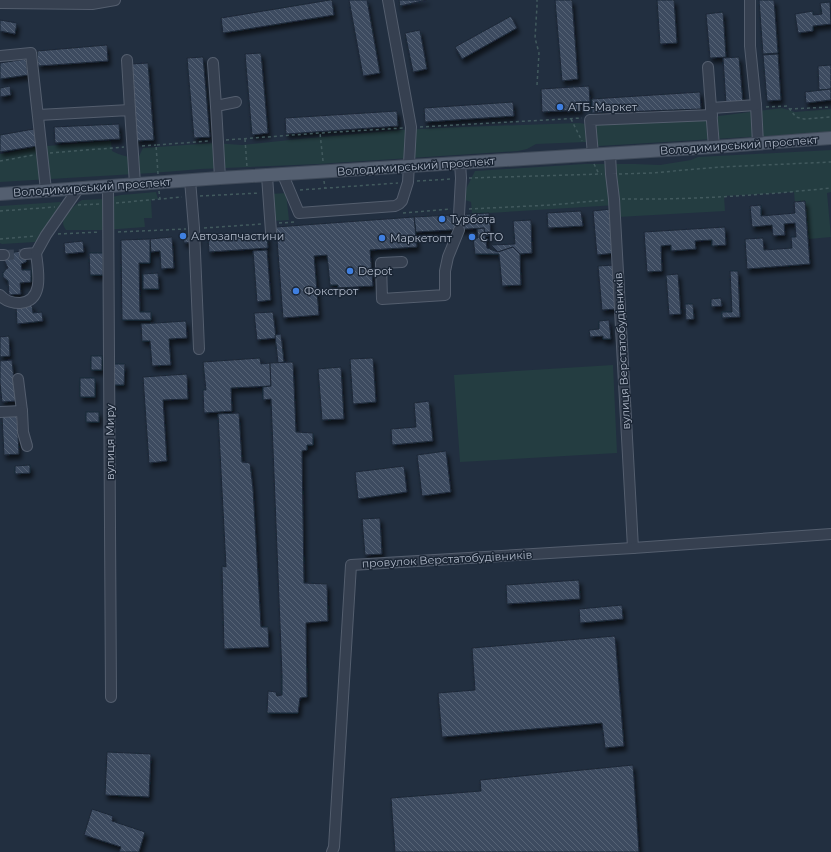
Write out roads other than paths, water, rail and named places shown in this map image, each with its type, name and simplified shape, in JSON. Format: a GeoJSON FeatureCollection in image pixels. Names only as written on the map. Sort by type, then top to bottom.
{"type":"FeatureCollection","features":[{"type":"Feature","properties":{"kind":"main road","name":"Володимирський проспект"},"geometry":{"type":"LineString","coordinates":[[0,194],[831,138]]}},
{"type":"Feature","properties":{"kind":"street"},"geometry":{"type":"LineString","coordinates":[[0,3],[92,4],[115,0]]}},
{"type":"Feature","properties":{"kind":"street"},"geometry":{"type":"LineString","coordinates":[[283,174],[299,213],[395,206],[400,204],[402,201],[408,182],[412,127],[388,0]]}},
{"type":"Feature","properties":{"kind":"street"},"geometry":{"type":"LineString","coordinates":[[750,0],[750,46],[758,144]]}},
{"type":"Feature","properties":{"kind":"street"},"geometry":{"type":"LineString","coordinates":[[0,56],[31,53],[46,190]]}},
{"type":"Feature","properties":{"kind":"street"},"geometry":{"type":"LineString","coordinates":[[127,60],[135,184]]}},
{"type":"Feature","properties":{"kind":"street"},"geometry":{"type":"LineString","coordinates":[[213,63],[220,178]]}},
{"type":"Feature","properties":{"kind":"street"},"geometry":{"type":"LineString","coordinates":[[708,66],[714,147]]}},
{"type":"Feature","properties":{"kind":"street"},"geometry":{"type":"LineString","coordinates":[[216,106],[236,102]]}},
{"type":"Feature","properties":{"kind":"street"},"geometry":{"type":"LineString","coordinates":[[592,155],[590,120],[711,111],[756,106]]}},
{"type":"Feature","properties":{"kind":"street"},"geometry":{"type":"LineString","coordinates":[[38,115],[130,110]]}},
{"type":"Feature","properties":{"kind":"street","name":"вулиця Верстатобудівників"},"geometry":{"type":"LineString","coordinates":[[610,154],[614,199],[633,548]]}},
{"type":"Feature","properties":{"kind":"street"},"geometry":{"type":"LineString","coordinates":[[459,212],[460,163]]}},
{"type":"Feature","properties":{"kind":"street"},"geometry":{"type":"LineString","coordinates":[[267,176],[271,228]]}},
{"type":"Feature","properties":{"kind":"street"},"geometry":{"type":"LineString","coordinates":[[190,180],[194,228],[199,349]]}},
{"type":"Feature","properties":{"kind":"street","name":"вулиця Миру"},"geometry":{"type":"LineString","coordinates":[[108,186],[111,697]]}},
{"type":"Feature","properties":{"kind":"street"},"geometry":{"type":"LineString","coordinates":[[0,295],[6,301],[12,303],[25,302],[34,296],[39,283],[36,252],[78,189]]}},
{"type":"Feature","properties":{"kind":"street"},"geometry":{"type":"LineString","coordinates":[[402,262],[381,263],[382,299],[445,296],[445,271],[448,257],[459,230]]}},
{"type":"Feature","properties":{"kind":"street"},"geometry":{"type":"LineString","coordinates":[[25,254],[36,252]]}},
{"type":"Feature","properties":{"kind":"street"},"geometry":{"type":"LineString","coordinates":[[18,379],[23,432],[27,446]]}},
{"type":"Feature","properties":{"kind":"street"},"geometry":{"type":"LineString","coordinates":[[0,412],[22,411]]}},
{"type":"Feature","properties":{"kind":"street","name":"провулок Верстатобудівників"},"geometry":{"type":"LineString","coordinates":[[332,852],[334,847],[351,565],[633,548],[831,534]]}},
{"type":"Feature","properties":{"kind":"tunnel"},"geometry":{"type":"LineString","coordinates":[[459,215],[459,230]]}},
{"type":"Feature","properties":{"kind":"tunnel"},"geometry":{"type":"LineString","coordinates":[[4,255],[25,254]]}},
{"type":"Feature","properties":{"kind":"place","name":"АТБ-Маркет"},"geometry":{"type":"Point","coordinates":[560,107]}},
{"type":"Feature","properties":{"kind":"place","name":"Турбота"},"geometry":{"type":"Point","coordinates":[442,219]}},
{"type":"Feature","properties":{"kind":"place","name":"Автозапчастини"},"geometry":{"type":"Point","coordinates":[183,236]}},
{"type":"Feature","properties":{"kind":"place","name":"СТО"},"geometry":{"type":"Point","coordinates":[472,237]}},
{"type":"Feature","properties":{"kind":"place","name":"Маркетопт"},"geometry":{"type":"Point","coordinates":[382,238]}},
{"type":"Feature","properties":{"kind":"place","name":"Depot"},"geometry":{"type":"Point","coordinates":[350,271]}},
{"type":"Feature","properties":{"kind":"place","name":"Фокстрот"},"geometry":{"type":"Point","coordinates":[296,291]}}]}
